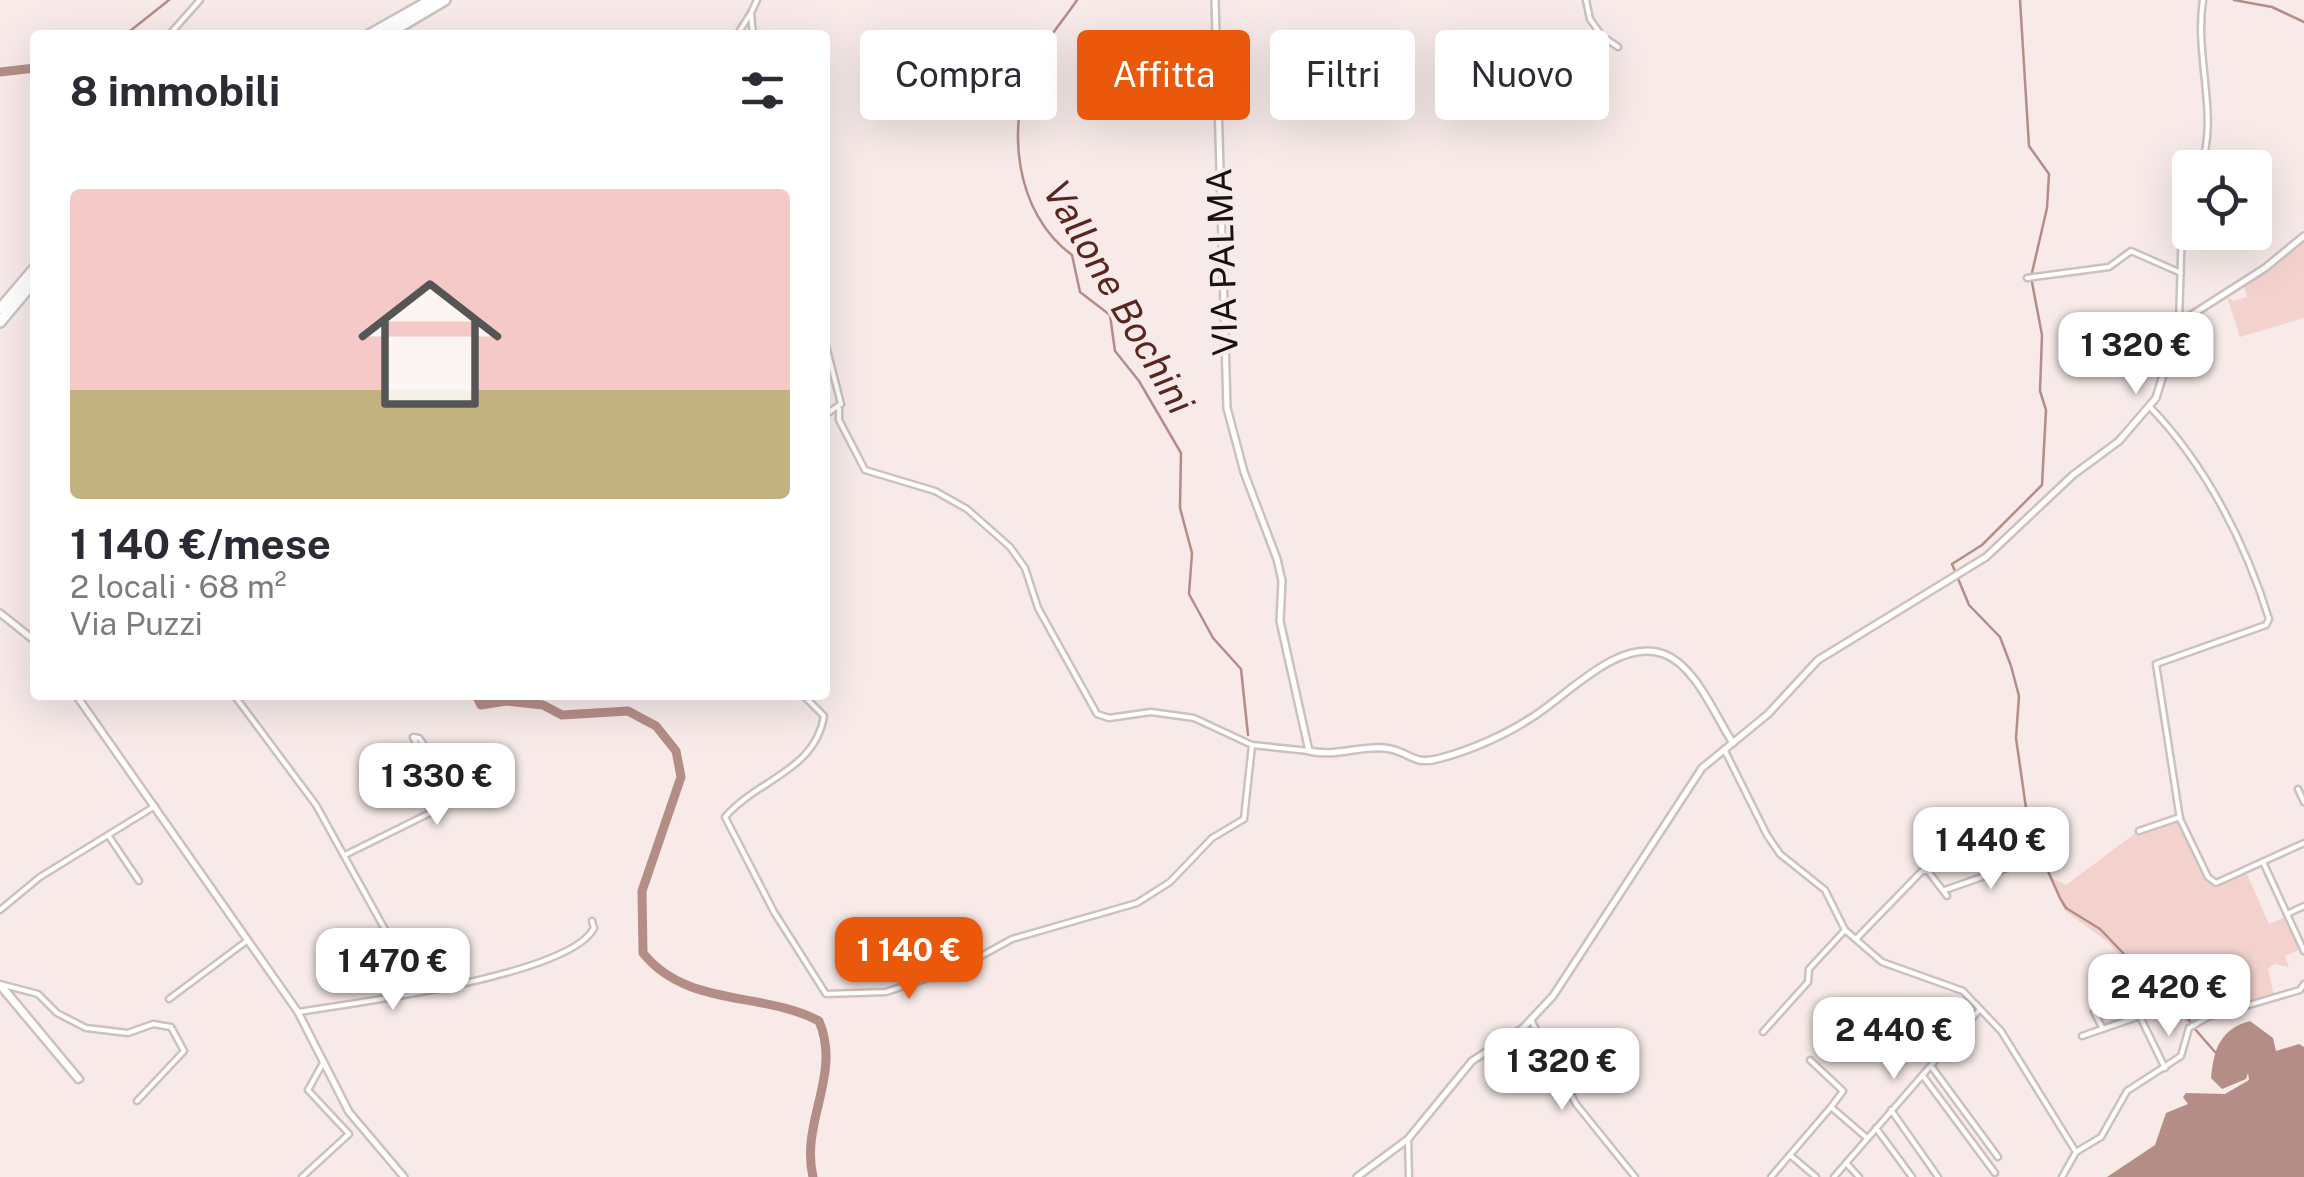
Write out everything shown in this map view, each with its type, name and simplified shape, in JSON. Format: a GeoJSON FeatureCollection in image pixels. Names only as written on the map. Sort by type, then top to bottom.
{"type":"FeatureCollection","features":[{"type":"Feature","properties":{"kind":"highway"},"geometry":{"type":"LineString","coordinates":[[378,30],[431,0]]}},
{"type":"Feature","properties":{"kind":"highway"},"geometry":{"type":"LineString","coordinates":[[395,30],[446,0]]}},
{"type":"Feature","properties":{"kind":"highway"},"geometry":{"type":"LineString","coordinates":[[0,309],[30,274]]}},
{"type":"Feature","properties":{"kind":"highway"},"geometry":{"type":"LineString","coordinates":[[0,322],[30,286]]}},
{"type":"Feature","properties":{"kind":"street"},"geometry":{"type":"LineString","coordinates":[[173,30],[200,0]]}},
{"type":"Feature","properties":{"kind":"street"},"geometry":{"type":"LineString","coordinates":[[739,30],[757,0]]}},
{"type":"Feature","properties":{"kind":"street","name":"VIA PALMA"},"geometry":{"type":"LineString","coordinates":[[1215,0],[1227,408],[1244,472],[1278,559],[1282,581],[1280,620],[1309,751]]}},
{"type":"Feature","properties":{"kind":"street"},"geometry":{"type":"LineString","coordinates":[[1586,0],[1590,19],[1602,36],[1618,46]]}},
{"type":"Feature","properties":{"kind":"street"},"geometry":{"type":"LineString","coordinates":[[2202,0],[2200,62],[2210,137],[2206,150]]}},
{"type":"Feature","properties":{"kind":"street"},"geometry":{"type":"LineString","coordinates":[[751,13],[753,30]]}},
{"type":"Feature","properties":{"kind":"street"},"geometry":{"type":"LineString","coordinates":[[2179,323],[2266,268],[2304,236]]}},
{"type":"Feature","properties":{"kind":"street"},"geometry":{"type":"LineString","coordinates":[[1357,1177],[1408,1139],[1472,1061],[1531,1020],[1581,958],[1692,779],[1768,714],[1818,660],[1986,556],[2073,475],[2119,440],[2150,407],[2164,380],[2179,323],[2181,250]]}},
{"type":"Feature","properties":{"kind":"street"},"geometry":{"type":"LineString","coordinates":[[2027,278],[2109,267],[2131,251],[2181,273]]}},
{"type":"Feature","properties":{"kind":"street"},"geometry":{"type":"LineString","coordinates":[[830,361],[840,398],[838,420],[865,470],[936,491],[967,510],[1010,547],[1025,568],[1038,608],[1098,714],[1109,718],[1150,712],[1194,718],[1252,746],[1336,755],[1382,748],[1417,762],[1443,758],[1526,722],[1620,659],[1648,651],[1682,666],[1733,742]]}},
{"type":"Feature","properties":{"kind":"street"},"geometry":{"type":"LineString","coordinates":[[2150,407],[2175,436],[2227,516],[2269,619],[2266,625],[2156,664],[2180,817],[2212,881],[2221,882],[2304,843]]}},
{"type":"Feature","properties":{"kind":"street"},"geometry":{"type":"LineString","coordinates":[[830,413],[838,409]]}},
{"type":"Feature","properties":{"kind":"street"},"geometry":{"type":"LineString","coordinates":[[0,613],[30,637]]}},
{"type":"Feature","properties":{"kind":"street"},"geometry":{"type":"LineString","coordinates":[[80,700],[298,1012],[349,1112],[404,1177]]}},
{"type":"Feature","properties":{"kind":"street"},"geometry":{"type":"LineString","coordinates":[[238,700],[295,774],[345,855],[419,990]]}},
{"type":"Feature","properties":{"kind":"street"},"geometry":{"type":"LineString","coordinates":[[808,700],[824,716],[808,755],[757,788],[725,817],[774,912],[818,988],[826,994],[886,992],[961,966],[1012,940],[1151,895],[1212,838],[1244,819],[1252,746]]}},
{"type":"Feature","properties":{"kind":"street"},"geometry":{"type":"LineString","coordinates":[[345,855],[441,806],[441,792],[412,737],[418,738],[431,754],[437,747]]}},
{"type":"Feature","properties":{"kind":"street"},"geometry":{"type":"LineString","coordinates":[[1724,749],[1767,835],[1780,854],[1826,890],[1845,930],[1882,962],[1957,987],[1980,1009],[2000,1031],[2076,1152]]}},
{"type":"Feature","properties":{"kind":"street"},"geometry":{"type":"LineString","coordinates":[[2298,789],[2304,802]]}},
{"type":"Feature","properties":{"kind":"street"},"geometry":{"type":"LineString","coordinates":[[0,910],[40,877],[155,806]]}},
{"type":"Feature","properties":{"kind":"street"},"geometry":{"type":"LineString","coordinates":[[2139,831],[2180,817]]}},
{"type":"Feature","properties":{"kind":"street"},"geometry":{"type":"LineString","coordinates":[[108,835],[139,882]]}},
{"type":"Feature","properties":{"kind":"street"},"geometry":{"type":"LineString","coordinates":[[1856,938],[1922,870],[1928,870],[1946,893],[2025,862]]}},
{"type":"Feature","properties":{"kind":"street"},"geometry":{"type":"LineString","coordinates":[[2263,862],[2304,952]]}},
{"type":"Feature","properties":{"kind":"street"},"geometry":{"type":"LineString","coordinates":[[2287,914],[2304,906]]}},
{"type":"Feature","properties":{"kind":"street"},"geometry":{"type":"LineString","coordinates":[[298,1012],[541,962],[586,940],[592,921]]}},
{"type":"Feature","properties":{"kind":"street"},"geometry":{"type":"LineString","coordinates":[[1763,1032],[1808,982],[1809,969],[1845,930]]}},
{"type":"Feature","properties":{"kind":"street"},"geometry":{"type":"LineString","coordinates":[[170,1000],[248,940]]}},
{"type":"Feature","properties":{"kind":"street"},"geometry":{"type":"LineString","coordinates":[[2062,1177],[2076,1152],[2101,1137],[2127,1091],[2181,1056],[2189,1028],[2202,1020],[2300,990],[2304,984]]}},
{"type":"Feature","properties":{"kind":"street"},"geometry":{"type":"LineString","coordinates":[[1,986],[79,1080]]}},
{"type":"Feature","properties":{"kind":"street"},"geometry":{"type":"LineString","coordinates":[[1,986],[38,994],[58,1012],[86,1028],[128,1034],[153,1024],[171,1027],[184,1051],[136,1101]]}},
{"type":"Feature","properties":{"kind":"street"},"geometry":{"type":"LineString","coordinates":[[2128,992],[2165,1068]]}},
{"type":"Feature","properties":{"kind":"street"},"geometry":{"type":"LineString","coordinates":[[1834,1177],[1980,1009]]}},
{"type":"Feature","properties":{"kind":"street"},"geometry":{"type":"LineString","coordinates":[[2094,1012],[2102,1029]]}},
{"type":"Feature","properties":{"kind":"street"},"geometry":{"type":"LineString","coordinates":[[2082,1036],[2140,1016]]}},
{"type":"Feature","properties":{"kind":"street"},"geometry":{"type":"LineString","coordinates":[[1531,1020],[1576,1104],[1635,1177]]}},
{"type":"Feature","properties":{"kind":"street"},"geometry":{"type":"LineString","coordinates":[[1771,1177],[1843,1091],[1810,1060]]}},
{"type":"Feature","properties":{"kind":"street"},"geometry":{"type":"LineString","coordinates":[[302,1177],[348,1134],[308,1090],[323,1063]]}},
{"type":"Feature","properties":{"kind":"street"},"geometry":{"type":"LineString","coordinates":[[1931,1066],[1998,1157]]}},
{"type":"Feature","properties":{"kind":"street"},"geometry":{"type":"LineString","coordinates":[[1922,1076],[1995,1174]]}},
{"type":"Feature","properties":{"kind":"street"},"geometry":{"type":"LineString","coordinates":[[1831,1107],[1867,1138]]}},
{"type":"Feature","properties":{"kind":"street"},"geometry":{"type":"LineString","coordinates":[[1891,1110],[1938,1177]]}},
{"type":"Feature","properties":{"kind":"street"},"geometry":{"type":"LineString","coordinates":[[1876,1128],[1912,1177]]}},
{"type":"Feature","properties":{"kind":"street"},"geometry":{"type":"LineString","coordinates":[[1408,1139],[1409,1177]]}},
{"type":"Feature","properties":{"kind":"street"},"geometry":{"type":"LineString","coordinates":[[1790,1154],[1816,1177]]}},
{"type":"Feature","properties":{"kind":"street"},"geometry":{"type":"LineString","coordinates":[[1846,1163],[1859,1177]]}},
{"type":"Feature","properties":{"kind":"shaded area"},"geometry":{"type":"Polygon","coordinates":[[[2304,240],[2304,318],[2240,337],[2227,297],[2234,301],[2247,297],[2244,286],[2304,240]]]}},
{"type":"Feature","properties":{"kind":"shaded area"},"geometry":{"type":"Polygon","coordinates":[[[2179,821],[2212,883],[2246,872],[2269,924],[2286,917],[2301,949],[2285,956],[2289,967],[2275,964],[2268,969],[2274,995],[2206,1015],[2188,1026],[2171,999],[2144,983],[2108,942],[2065,911],[2050,877],[2066,885],[2137,832],[2179,821]]]}},
{"type":"Feature","properties":{"kind":"shaded area"},"geometry":{"type":"Polygon","coordinates":[[[2250,1021],[2273,1038],[2276,1051],[2299,1044],[2304,1047],[2304,1177],[2107,1177],[2155,1145],[2166,1113],[2188,1104],[2183,1097],[2186,1093],[2225,1094],[2249,1080],[2248,1073],[2246,1079],[2222,1089],[2211,1078],[2220,1042],[2232,1029],[2250,1021]]]}},
{"type":"Feature","properties":{"kind":"waterway"},"geometry":{"type":"LineString","coordinates":[[131,30],[169,0]]}},
{"type":"Feature","properties":{"kind":"waterway","name":"Vallone Bochini"},"geometry":{"type":"LineString","coordinates":[[1077,0],[1037,56],[1024,89],[1018,141],[1027,193],[1053,238],[1072,255],[1080,292],[1110,315],[1115,351],[1139,381],[1181,453],[1180,508],[1192,553],[1189,594],[1213,638],[1241,669],[1248,735]]}},
{"type":"Feature","properties":{"kind":"waterway"},"geometry":{"type":"LineString","coordinates":[[2020,0],[2029,146],[2049,174],[2047,208],[2031,277],[2042,335],[2040,391],[2046,410],[2042,485],[1982,545],[1952,564],[1969,605],[2000,637],[2011,666],[2019,696],[2016,738],[2029,829],[2060,898],[2066,908],[2100,929],[2149,980],[2176,999],[2191,1023]]}},
{"type":"Feature","properties":{"kind":"waterway"},"geometry":{"type":"LineString","coordinates":[[2234,0],[2272,7],[2304,22]]}},
{"type":"Feature","properties":{"kind":"waterway"},"geometry":{"type":"LineString","coordinates":[[0,72],[30,69]]}},
{"type":"Feature","properties":{"kind":"waterway"},"geometry":{"type":"LineString","coordinates":[[478,700],[481,705],[506,701],[543,705],[562,715],[628,711],[656,726],[676,751],[681,777],[642,891],[643,953],[681,983],[774,1005],[819,1021],[826,1060],[812,1137],[813,1177]]}},
{"type":"Feature","properties":{"kind":"waterway"},"geometry":{"type":"LineString","coordinates":[[2194,1028],[2215,1052]]}}]}
